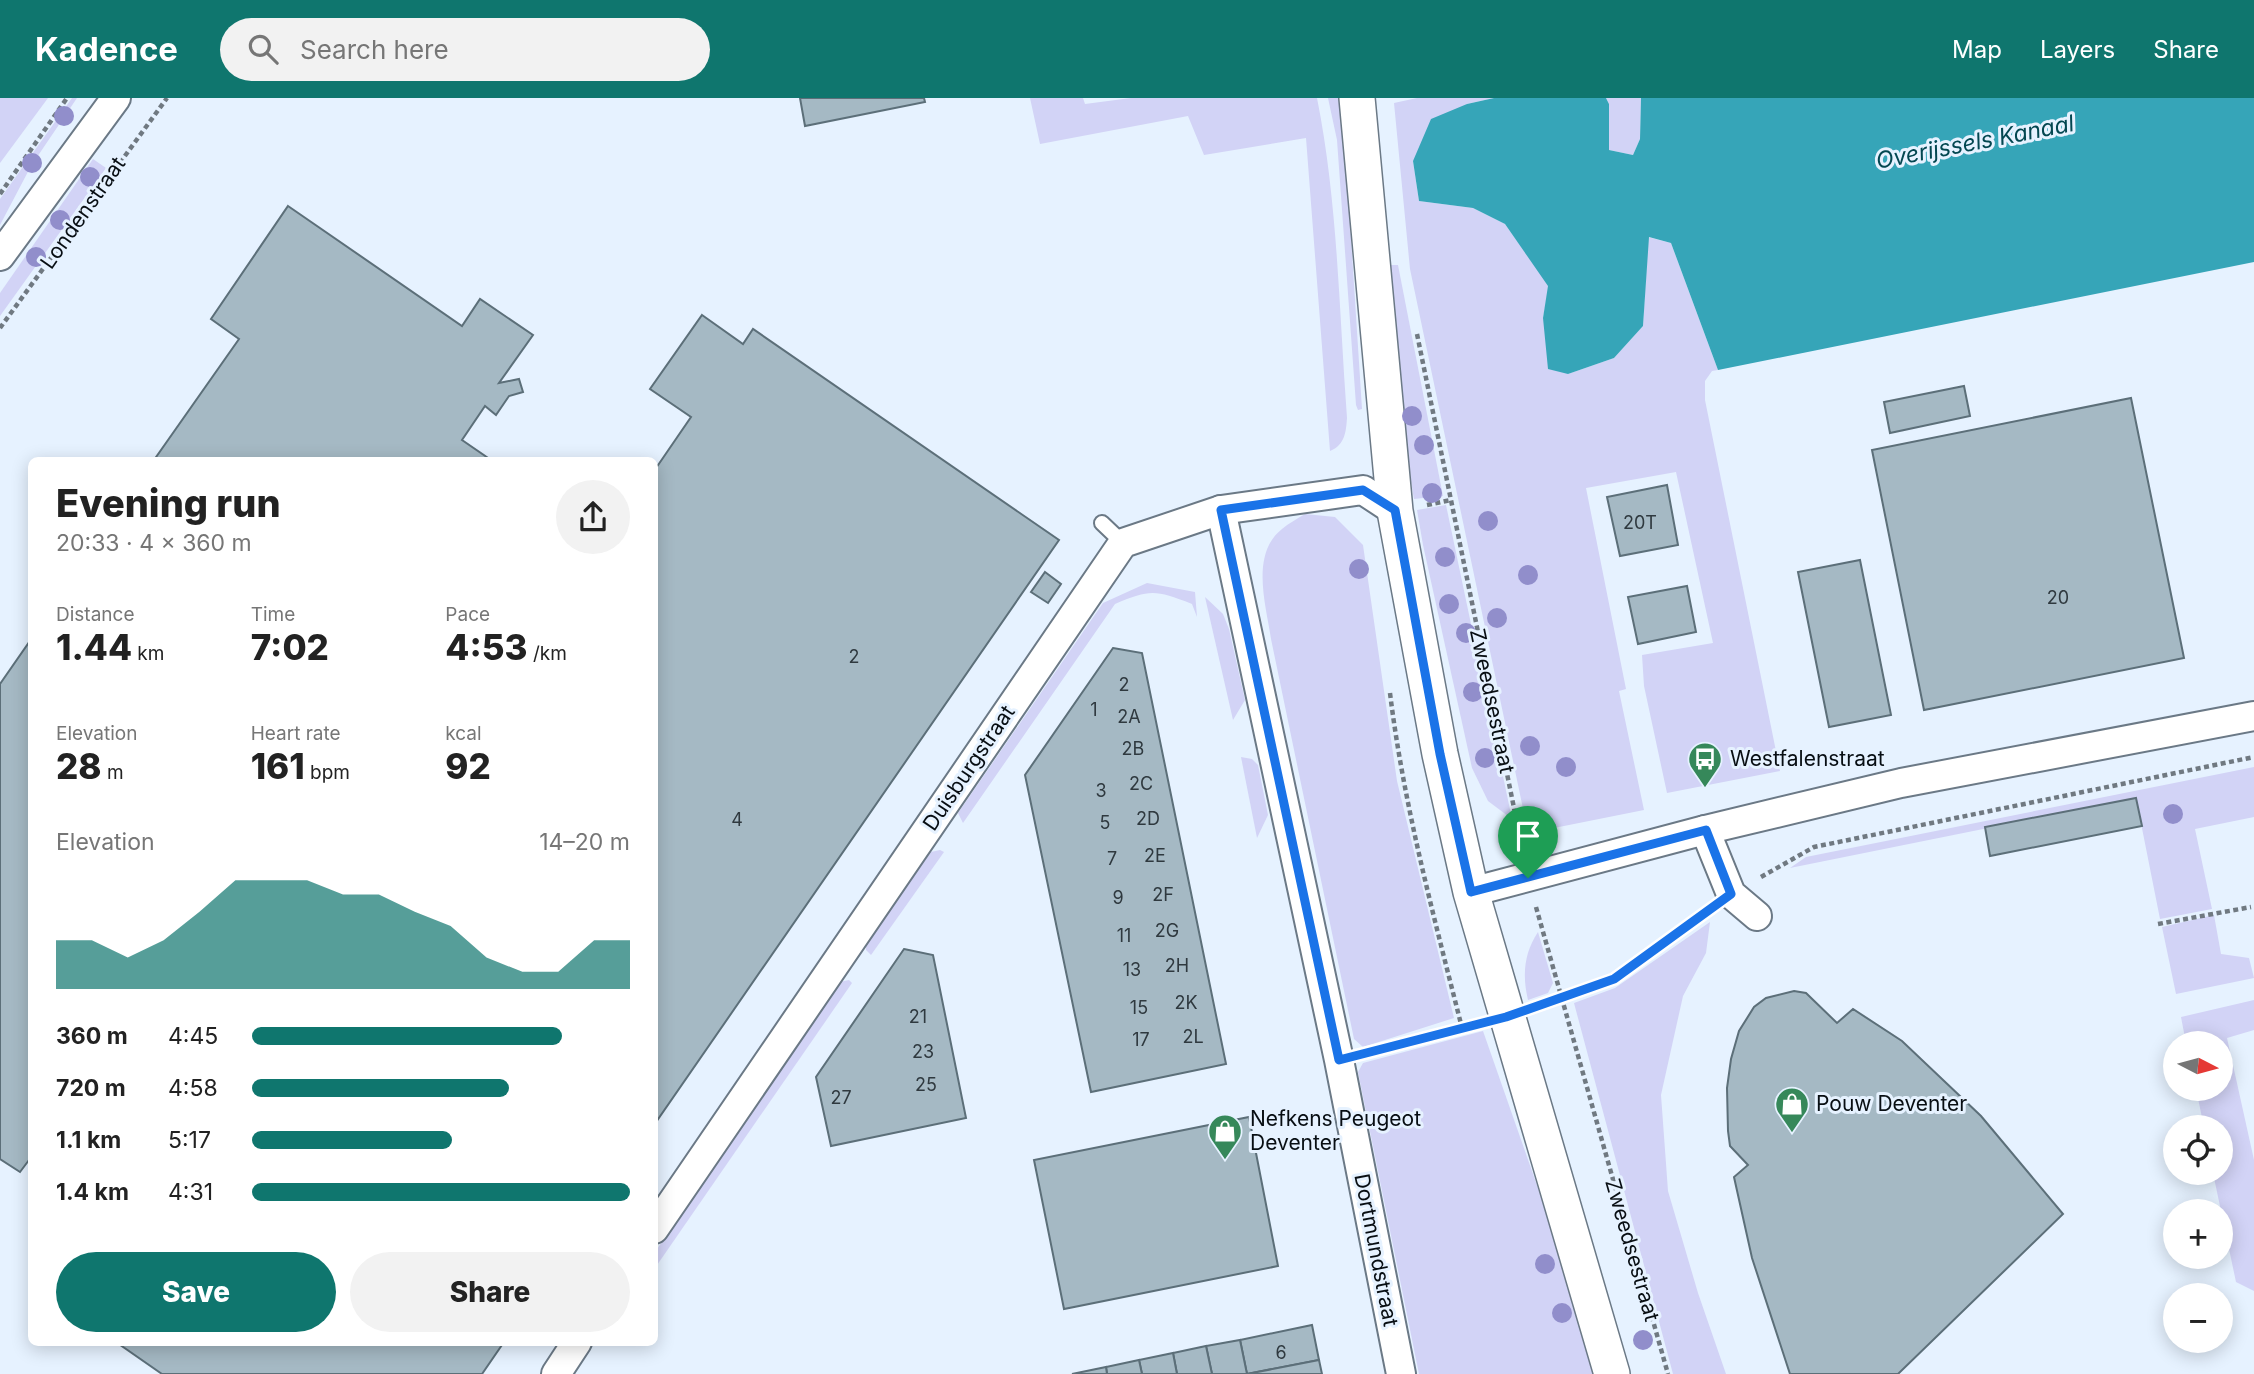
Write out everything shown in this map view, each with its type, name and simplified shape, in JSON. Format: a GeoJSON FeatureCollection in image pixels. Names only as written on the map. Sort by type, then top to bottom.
{"type":"FeatureCollection","features":[{"type":"Feature","properties":{"kind":"street","name":"Londenstraat"},"geometry":{"type":"LineString","coordinates":[[0,256],[116,98]]}},
{"type":"Feature","properties":{"kind":"street"},"geometry":{"type":"LineString","coordinates":[[1357,98],[1395,510],[1437,741],[1471,892],[1612,1374]]}},
{"type":"Feature","properties":{"kind":"street"},"geometry":{"type":"LineString","coordinates":[[1123,542],[1221,510],[1363,490],[1395,510]]}},
{"type":"Feature","properties":{"kind":"street","name":"Dortmundstraat"},"geometry":{"type":"LineString","coordinates":[[1221,510],[1339,1060],[1401,1374]]}},
{"type":"Feature","properties":{"kind":"street","name":"Duisburgstraat"},"geometry":{"type":"LineString","coordinates":[[658,1223],[1123,542]]}},
{"type":"Feature","properties":{"kind":"street"},"geometry":{"type":"LineString","coordinates":[[1471,892],[1706,830],[1902,783],[2254,716]]}},
{"type":"Feature","properties":{"kind":"street"},"geometry":{"type":"LineString","coordinates":[[1706,830],[1731,894],[1757,916]]}},
{"type":"Feature","properties":{"kind":"street"},"geometry":{"type":"LineString","coordinates":[[555,1374],[574,1346]]}},
{"type":"Feature","properties":{"kind":"lane"},"geometry":{"type":"LineString","coordinates":[[1102,523],[1123,542]]}},
{"type":"Feature","properties":{"kind":"path"},"geometry":{"type":"LineString","coordinates":[[0,194],[66,98]]}},
{"type":"Feature","properties":{"kind":"path","name":"Londenstraat"},"geometry":{"type":"LineString","coordinates":[[0,328],[167,98]]}},
{"type":"Feature","properties":{"kind":"path","name":"Zweedsestraat"},"geometry":{"type":"LineString","coordinates":[[1416,330],[1528,878],[1668,1374]]}},
{"type":"Feature","properties":{"kind":"path"},"geometry":{"type":"LineString","coordinates":[[1339,1060],[1506,1017],[1562,1000],[1614,979],[1731,894],[1814,847],[2254,757]]}},
{"type":"Feature","properties":{"kind":"path"},"geometry":{"type":"LineString","coordinates":[[2158,924],[2251,906]]}},
{"type":"Feature","properties":{"kind":"shaded area"},"geometry":{"type":"Polygon","coordinates":[[[0,98],[48,98],[0,163],[0,98]]]}},
{"type":"Feature","properties":{"kind":"shaded area"},"geometry":{"type":"Polygon","coordinates":[[[72,98],[77,98],[31,166],[0,225],[0,199],[72,98]]]}},
{"type":"Feature","properties":{"kind":"shaded area"},"geometry":{"type":"Polygon","coordinates":[[[1030,98],[1083,98],[1085,104],[1131,98],[1317,98],[1334,217],[1340,298],[1347,418],[1345,433],[1339,445],[1330,451],[1306,138],[1204,155],[1188,116],[1040,144],[1030,98]]]}},
{"type":"Feature","properties":{"kind":"shaded area"},"geometry":{"type":"Polygon","coordinates":[[[1328,98],[1342,98],[1362,409],[1358,410],[1337,140],[1328,98]]]}},
{"type":"Feature","properties":{"kind":"shaded area"},"geometry":{"type":"Polygon","coordinates":[[[1417,98],[1494,98],[1467,104],[1413,161],[1419,201],[1473,208],[1505,224],[1549,286],[1543,318],[1568,374],[1614,358],[1643,326],[1648,237],[1671,243],[1718,370],[1712,371],[1705,381],[1705,400],[1780,771],[1667,793],[1644,686],[1642,655],[1713,643],[1676,472],[1586,488],[1626,689],[1619,691],[1644,810],[1554,828],[1526,823],[1410,269],[1394,103],[1417,98]]]}},
{"type":"Feature","properties":{"kind":"shaded area"},"geometry":{"type":"Polygon","coordinates":[[[1606,98],[1641,98],[1640,139],[1633,155],[1609,150],[1609,104],[1606,98]]]}},
{"type":"Feature","properties":{"kind":"shaded area"},"geometry":{"type":"Polygon","coordinates":[[[93,159],[106,168],[0,316],[0,293],[93,159]]]}},
{"type":"Feature","properties":{"kind":"shaded area"},"geometry":{"type":"Polygon","coordinates":[[[1390,265],[1398,265],[1443,496],[1414,499],[1405,448],[1390,265]]]}},
{"type":"Feature","properties":{"kind":"shaded area"},"geometry":{"type":"Polygon","coordinates":[[[1446,505],[1512,819],[1488,801],[1472,768],[1423,545],[1417,510],[1446,505]]]}},
{"type":"Feature","properties":{"kind":"shaded area"},"geometry":{"type":"Polygon","coordinates":[[[1305,514],[1335,517],[1363,545],[1397,781],[1454,1018],[1363,1047],[1354,1039],[1264,596],[1263,566],[1272,540],[1285,527],[1305,514]]]}},
{"type":"Feature","properties":{"kind":"shaded area"},"geometry":{"type":"Polygon","coordinates":[[[1147,583],[1195,592],[1197,617],[1192,604],[1161,594],[1145,594],[1115,604],[963,823],[958,813],[1103,603],[1147,583]]]}},
{"type":"Feature","properties":{"kind":"shaded area"},"geometry":{"type":"Polygon","coordinates":[[[1205,597],[1223,614],[1229,629],[1245,700],[1233,720],[1205,597]]]}},
{"type":"Feature","properties":{"kind":"shaded area"},"geometry":{"type":"Polygon","coordinates":[[[1241,757],[1252,759],[1258,765],[1268,815],[1257,838],[1241,757]]]}},
{"type":"Feature","properties":{"kind":"shaded area"},"geometry":{"type":"Polygon","coordinates":[[[2254,767],[2254,817],[2195,829],[2212,909],[2160,919],[2136,798],[1790,868],[1806,857],[2254,767]]]}},
{"type":"Feature","properties":{"kind":"shaded area"},"geometry":{"type":"Polygon","coordinates":[[[931,852],[944,852],[871,955],[866,950],[866,942],[931,852]]]}},
{"type":"Feature","properties":{"kind":"shaded area"},"geometry":{"type":"Polygon","coordinates":[[[2214,915],[2221,954],[2249,958],[2254,978],[2176,994],[2162,927],[2214,915]]]}},
{"type":"Feature","properties":{"kind":"shaded area"},"geometry":{"type":"Polygon","coordinates":[[[1710,922],[1706,953],[1683,996],[1661,1095],[1668,1191],[1698,1293],[1726,1374],[1673,1374],[1574,1003],[1615,988],[1710,922]]]}},
{"type":"Feature","properties":{"kind":"shaded area"},"geometry":{"type":"Polygon","coordinates":[[[1538,932],[1553,983],[1548,993],[1528,1000],[1526,964],[1538,932]]]}},
{"type":"Feature","properties":{"kind":"shaded area"},"geometry":{"type":"Polygon","coordinates":[[[849,980],[852,983],[658,1264],[658,1248],[840,982],[849,980]]]}},
{"type":"Feature","properties":{"kind":"shaded area"},"geometry":{"type":"Polygon","coordinates":[[[2254,1000],[2254,1030],[2233,1036],[2233,1031],[2184,1031],[2181,1017],[2254,1000]]]}},
{"type":"Feature","properties":{"kind":"shaded area"},"geometry":{"type":"Polygon","coordinates":[[[1483,1031],[1568,1274],[1596,1374],[1419,1374],[1358,1072],[1363,1063],[1483,1031]]]}},
{"type":"Feature","properties":{"kind":"shaded area"},"geometry":{"type":"Polygon","coordinates":[[[2233,1065],[2254,1160],[2254,1291],[2236,1282],[2233,1268],[2233,1199],[2218,1199],[2216,1185],[2233,1185],[2233,1115],[2201,1115],[2199,1101],[2233,1101],[2233,1065]]]}},
{"type":"Feature","properties":{"kind":"water","name":"Overijssels Kanaal"},"geometry":{"type":"Polygon","coordinates":[[[1494,98],[1606,98],[1609,104],[1609,150],[1633,155],[1640,139],[1641,98],[2254,98],[2254,262],[1718,370],[1671,243],[1649,237],[1643,326],[1614,358],[1568,374],[1548,369],[1543,318],[1548,286],[1505,224],[1473,208],[1419,201],[1413,161],[1431,119],[1467,104],[1494,98]]]}},
{"type":"Feature","properties":{"kind":"building"},"geometry":{"type":"Polygon","coordinates":[[[800,98],[924,98],[925,102],[805,126],[800,98]]]}},
{"type":"Feature","properties":{"kind":"building"},"geometry":{"type":"Polygon","coordinates":[[[288,206],[462,326],[480,299],[533,335],[499,383],[519,379],[523,392],[509,396],[496,415],[485,406],[462,440],[487,457],[156,457],[239,339],[211,319],[288,206]]]}},
{"type":"Feature","properties":{"kind":"building"},"geometry":{"type":"Polygon","coordinates":[[[702,315],[743,344],[753,329],[1059,540],[658,1119],[658,465],[691,417],[650,389],[702,315]]]}},
{"type":"Feature","properties":{"kind":"building"},"geometry":{"type":"Polygon","coordinates":[[[1964,386],[1970,416],[1890,433],[1884,402],[1964,386]]]}},
{"type":"Feature","properties":{"kind":"building"},"geometry":{"type":"Polygon","coordinates":[[[2131,398],[2184,658],[1924,710],[1872,450],[2131,398]]]}},
{"type":"Feature","properties":{"kind":"building"},"geometry":{"type":"Polygon","coordinates":[[[1667,485],[1678,545],[1620,556],[1607,497],[1667,485]]]}},
{"type":"Feature","properties":{"kind":"building"},"geometry":{"type":"Polygon","coordinates":[[[1860,560],[1891,715],[1829,727],[1798,572],[1860,560]]]}},
{"type":"Feature","properties":{"kind":"building"},"geometry":{"type":"Polygon","coordinates":[[[1045,572],[1061,584],[1048,603],[1031,592],[1045,572]]]}},
{"type":"Feature","properties":{"kind":"building"},"geometry":{"type":"Polygon","coordinates":[[[1687,586],[1696,632],[1638,644],[1628,597],[1687,586]]]}},
{"type":"Feature","properties":{"kind":"building"},"geometry":{"type":"Polygon","coordinates":[[[28,644],[28,1161],[20,1172],[0,1159],[0,684],[28,644]]]}},
{"type":"Feature","properties":{"kind":"building"},"geometry":{"type":"Polygon","coordinates":[[[1113,648],[1142,653],[1226,1064],[1091,1092],[1025,775],[1113,648]]]}},
{"type":"Feature","properties":{"kind":"building"},"geometry":{"type":"Polygon","coordinates":[[[2136,798],[2142,826],[1990,856],[1985,827],[2136,798]]]}},
{"type":"Feature","properties":{"kind":"building"},"geometry":{"type":"Polygon","coordinates":[[[904,949],[933,955],[966,1118],[831,1146],[816,1077],[904,949]]]}},
{"type":"Feature","properties":{"kind":"building"},"geometry":{"type":"Polygon","coordinates":[[[1794,991],[1806,993],[1837,1023],[1853,1009],[1902,1041],[1981,1116],[2063,1214],[1898,1374],[1790,1374],[1752,1258],[1734,1177],[1748,1165],[1730,1146],[1728,1131],[1727,1088],[1731,1059],[1739,1031],[1754,1007],[1766,998],[1794,991]]]}},
{"type":"Feature","properties":{"kind":"building"},"geometry":{"type":"Polygon","coordinates":[[[1249,1117],[1278,1266],[1064,1309],[1034,1160],[1249,1117]]]}},
{"type":"Feature","properties":{"kind":"building"},"geometry":{"type":"Polygon","coordinates":[[[1312,1325],[1319,1360],[1247,1374],[1240,1340],[1312,1325]]]}},
{"type":"Feature","properties":{"kind":"building"},"geometry":{"type":"Polygon","coordinates":[[[1240,1340],[1247,1374],[1212,1374],[1206,1346],[1240,1340]]]}},
{"type":"Feature","properties":{"kind":"building"},"geometry":{"type":"Polygon","coordinates":[[[122,1346],[501,1346],[482,1374],[162,1374],[122,1346]]]}},
{"type":"Feature","properties":{"kind":"building"},"geometry":{"type":"Polygon","coordinates":[[[1206,1346],[1212,1374],[1177,1374],[1173,1353],[1206,1346]]]}},
{"type":"Feature","properties":{"kind":"building"},"geometry":{"type":"Polygon","coordinates":[[[1173,1353],[1177,1374],[1142,1374],[1139,1360],[1173,1353]]]}},
{"type":"Feature","properties":{"kind":"building"},"geometry":{"type":"Polygon","coordinates":[[[1139,1360],[1142,1374],[1107,1374],[1106,1367],[1139,1360]]]}},
{"type":"Feature","properties":{"kind":"building"},"geometry":{"type":"Polygon","coordinates":[[[1319,1360],[1322,1374],[1247,1374],[1319,1360]]]}},
{"type":"Feature","properties":{"kind":"building"},"geometry":{"type":"Polygon","coordinates":[[[1106,1367],[1107,1374],[1072,1374],[1106,1367]]]}},
{"type":"Feature","properties":{"kind":"place","name":"Westfalenstraat"},"geometry":{"type":"Point","coordinates":[1705,789]}},
{"type":"Feature","properties":{"kind":"place","name":"Pouw Deventer"},"geometry":{"type":"Point","coordinates":[1792,1134]}},
{"type":"Feature","properties":{"kind":"place","name":"Nefkens Peugeot Deventer"},"geometry":{"type":"Point","coordinates":[1225,1161]}},
{"type":"Feature","properties":{"kind":"route"},"geometry":{"type":"LineString","coordinates":[[1363,490],[1395,510],[1412,614],[1471,892],[1528,878],[1706,830],[1731,894],[1614,979],[1562,1000],[1506,1017],[1339,1060],[1221,510],[1363,490]]}}]}
